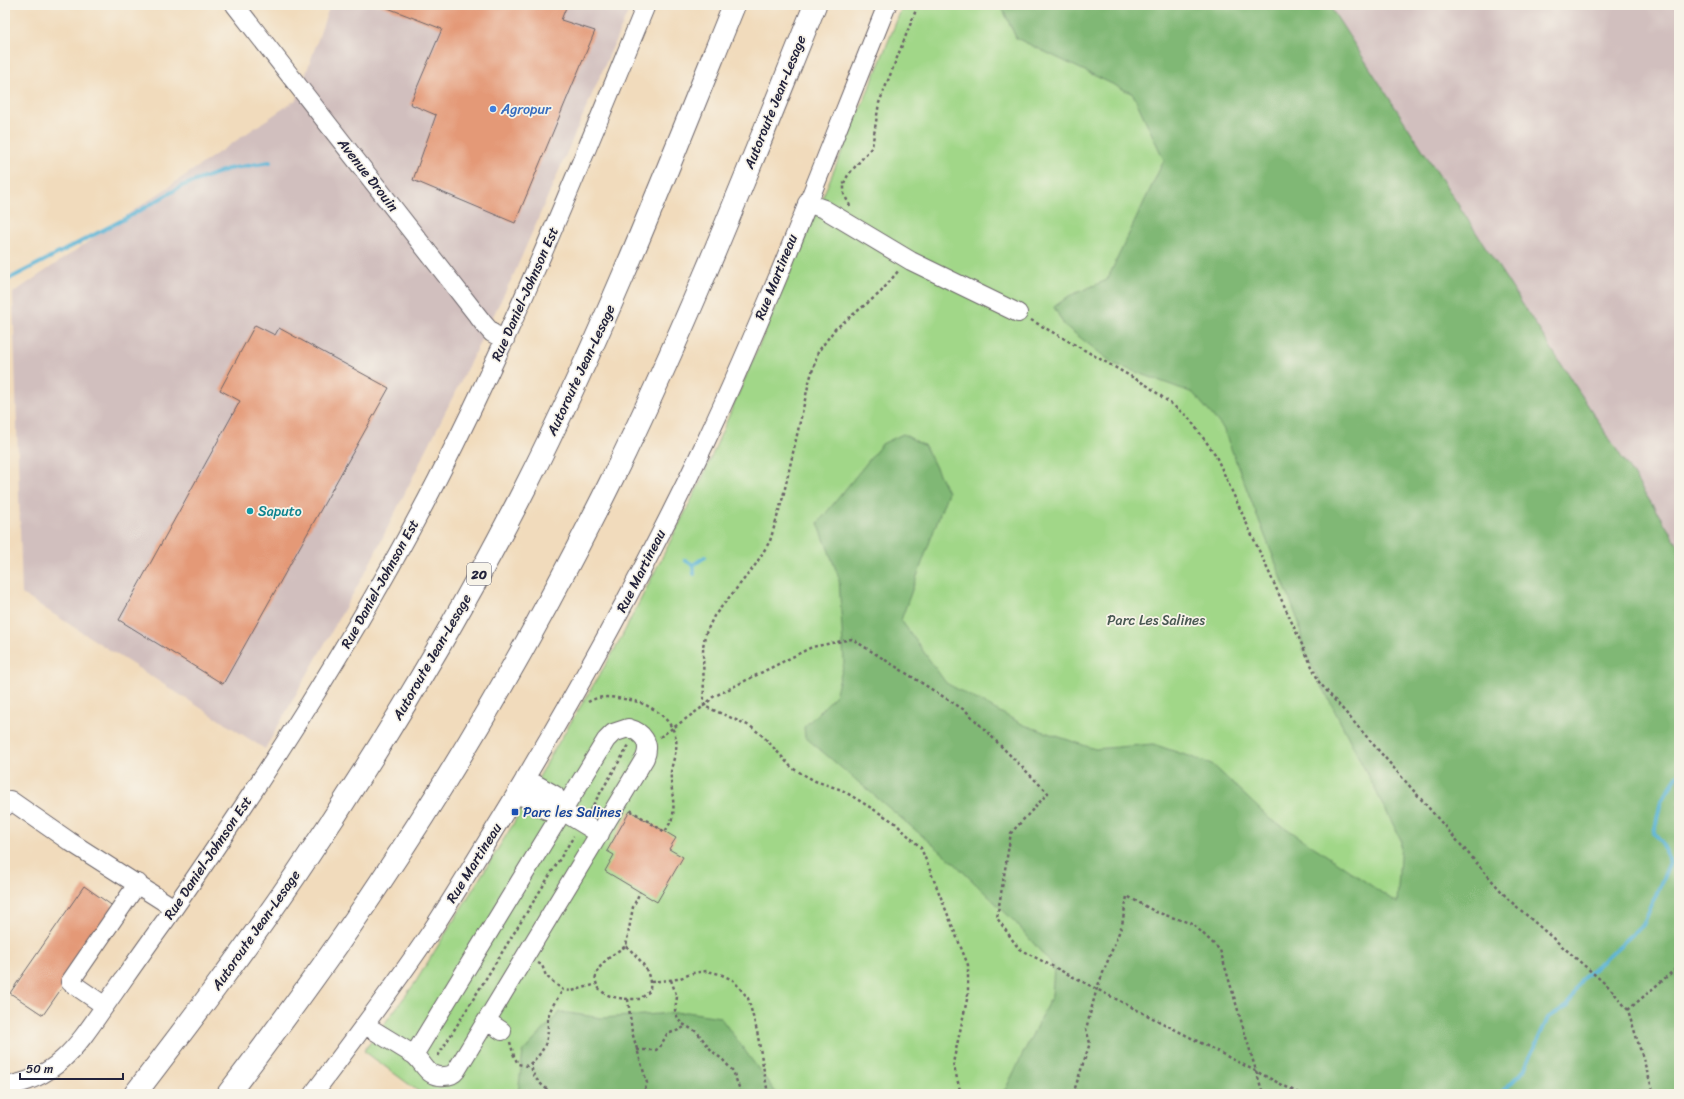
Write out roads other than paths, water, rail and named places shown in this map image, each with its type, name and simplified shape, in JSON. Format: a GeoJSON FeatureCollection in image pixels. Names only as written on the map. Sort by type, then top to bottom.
{"type":"FeatureCollection","features":[{"type":"Feature","properties":{"kind":"highway","name":"Autoroute Jean-Lesage"},"geometry":{"type":"LineString","coordinates":[[136,1094],[241,953],[313,848],[385,737],[471,590],[530,479],[593,346],[632,257],[734,5]]}},
{"type":"Feature","properties":{"kind":"highway","name":"Autoroute Jean-Lesage"},"geometry":{"type":"LineString","coordinates":[[228,1094],[329,957],[392,865],[483,719],[551,598],[614,474],[713,258],[815,5]]}},
{"type":"Feature","properties":{"kind":"street","name":"Avenue Drouin"},"geometry":{"type":"LineString","coordinates":[[235,5],[484,324],[492,333],[505,340]]}},
{"type":"Feature","properties":{"kind":"street","name":"Rue Daniel-Johnson Est"},"geometry":{"type":"LineString","coordinates":[[5,1086],[35,1078],[55,1066],[80,1041],[174,908],[275,759],[340,655],[427,499],[505,340],[550,237],[646,5]]}},
{"type":"Feature","properties":{"kind":"street","name":"Rue Martineau"},"geometry":{"type":"LineString","coordinates":[[313,1094],[365,1025],[431,931],[521,785],[596,656],[681,493],[739,368],[887,5]]}},
{"type":"Feature","properties":{"kind":"street"},"geometry":{"type":"LineString","coordinates":[[807,203],[824,209],[911,261],[1018,313]]}},
{"type":"Feature","properties":{"kind":"street"},"geometry":{"type":"LineString","coordinates":[[365,1025],[414,1055],[431,1074],[441,1076],[452,1075],[456,1071],[494,1026],[600,834],[645,758],[647,753],[647,744],[645,739],[638,732],[628,728],[618,730],[609,736],[414,1055]]}},
{"type":"Feature","properties":{"kind":"street"},"geometry":{"type":"LineString","coordinates":[[521,785],[555,795],[562,811],[600,834]]}},
{"type":"Feature","properties":{"kind":"street"},"geometry":{"type":"LineString","coordinates":[[5,807],[10,800],[69,841],[174,908]]}},
{"type":"Feature","properties":{"kind":"street"},"geometry":{"type":"LineString","coordinates":[[105,1006],[70,982],[138,884]]}},
{"type":"Feature","properties":{"kind":"waterway"},"geometry":{"type":"LineString","coordinates":[[5,281],[134,214],[182,186],[228,169],[270,162]]}},
{"type":"Feature","properties":{"kind":"waterway"},"geometry":{"type":"LineString","coordinates":[[694,574],[693,565],[705,557]]}},
{"type":"Feature","properties":{"kind":"waterway"},"geometry":{"type":"LineString","coordinates":[[685,560],[693,565]]}},
{"type":"Feature","properties":{"kind":"waterway"},"geometry":{"type":"LineString","coordinates":[[1500,1094],[1524,1070],[1548,1018],[1568,1005],[1581,980],[1643,925],[1670,862],[1661,841],[1654,833],[1661,801],[1679,774]]}},
{"type":"Feature","properties":{"kind":"place","name":"Agropur"},"geometry":{"type":"Point","coordinates":[493,109]}},
{"type":"Feature","properties":{"kind":"place","name":"Saputo"},"geometry":{"type":"Point","coordinates":[250,511]}},
{"type":"Feature","properties":{"kind":"place","name":"Parc les Salines"},"geometry":{"type":"Point","coordinates":[515,812]}},
{"type":"Feature","properties":{"kind":"park label","name":"Parc Les Salines"},"geometry":{"type":"Point","coordinates":[1156,620]}}]}
